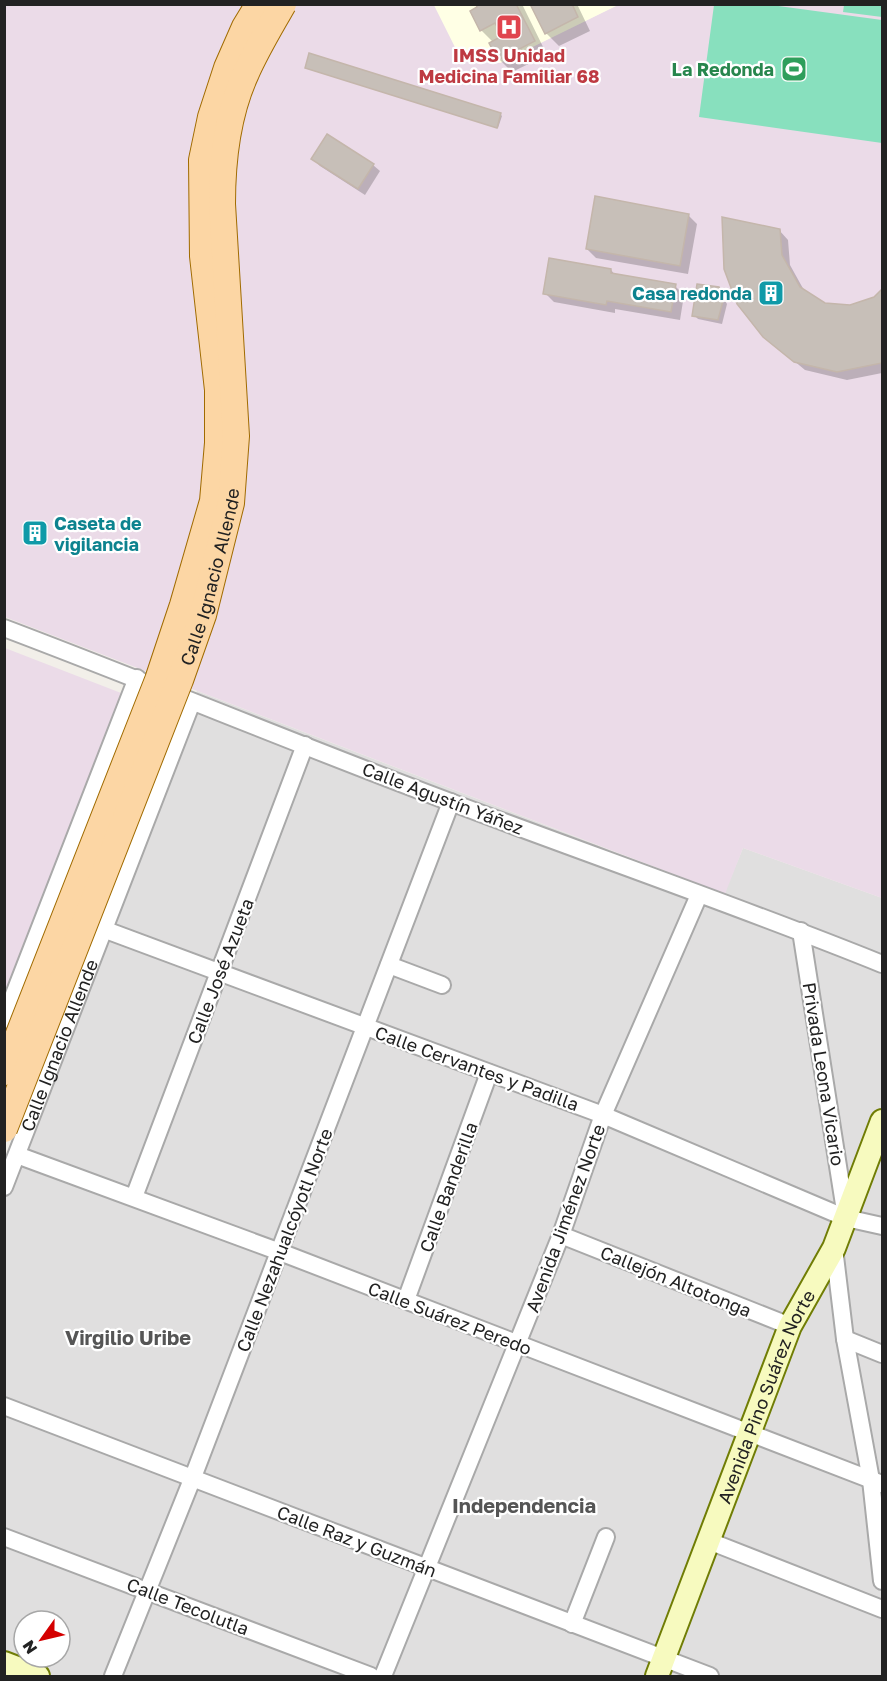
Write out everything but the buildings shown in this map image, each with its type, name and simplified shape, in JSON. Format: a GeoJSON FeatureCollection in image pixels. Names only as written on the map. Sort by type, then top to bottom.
{"type":"FeatureCollection","features":[{"type":"Feature","properties":{"kind":"main road","name":"Calle Ignacio Allende"},"geometry":{"type":"LineString","coordinates":[[4,1072],[158,680],[183,605],[213,501],[218,443],[218,390],[203,256],[202,160],[211,117],[227,68],[245,27],[259,4]]}},
{"type":"Feature","properties":{"kind":"main road","name":"Calle Ignacio Allende"},"geometry":{"type":"LineString","coordinates":[[4,1129],[180,680],[203,615],[231,503],[236,436],[222,204],[222,168],[231,119],[245,75],[283,4]]}},
{"type":"Feature","properties":{"kind":"street","name":"Calle Agustín Yáñez"},"geometry":{"type":"LineString","coordinates":[[4,628],[450,802],[801,931],[882,964]]}},
{"type":"Feature","properties":{"kind":"street"},"geometry":{"type":"LineString","coordinates":[[4,1020],[137,678]]}},
{"type":"Feature","properties":{"kind":"street","name":"Calle Ignacio Allende"},"geometry":{"type":"LineString","coordinates":[[4,1187],[192,702]]}},
{"type":"Feature","properties":{"kind":"street","name":"Calle José Azueta"},"geometry":{"type":"LineString","coordinates":[[134,1197],[305,745]]}},
{"type":"Feature","properties":{"kind":"street","name":"Calle Nezahualcóyotl Norte"},"geometry":{"type":"LineString","coordinates":[[112,1677],[193,1477],[280,1252],[450,802]]}},
{"type":"Feature","properties":{"kind":"street","name":"Avenida Jiménez Norte"},"geometry":{"type":"LineString","coordinates":[[383,1677],[561,1235],[603,1114],[699,895]]}},
{"type":"Feature","properties":{"kind":"street","name":"Calle Cervantes y Padilla"},"geometry":{"type":"LineString","coordinates":[[103,928],[603,1114],[846,1218],[882,1226]]}},
{"type":"Feature","properties":{"kind":"street","name":"Privada Leona Vicario"},"geometry":{"type":"LineString","coordinates":[[801,931],[846,1218]]}},
{"type":"Feature","properties":{"kind":"street"},"geometry":{"type":"LineString","coordinates":[[389,965],[442,985]]}},
{"type":"Feature","properties":{"kind":"street","name":"Calle Banderilla"},"geometry":{"type":"LineString","coordinates":[[406,1300],[489,1073]]}},
{"type":"Feature","properties":{"kind":"street","name":"Avenida Pino Suárez Norte"},"geometry":{"type":"LineString","coordinates":[[661,1668],[790,1326],[834,1248],[882,1121]]}},
{"type":"Feature","properties":{"kind":"street","name":"Calle Suárez Peredo"},"geometry":{"type":"LineString","coordinates":[[17,1155],[280,1252],[877,1482]]}},
{"type":"Feature","properties":{"kind":"street","name":"Callejón Altotonga"},"geometry":{"type":"LineString","coordinates":[[561,1235],[790,1326]]}},
{"type":"Feature","properties":{"kind":"street"},"geometry":{"type":"LineString","coordinates":[[834,1248],[845,1339],[877,1482],[882,1581]]}},
{"type":"Feature","properties":{"kind":"street"},"geometry":{"type":"LineString","coordinates":[[845,1339],[882,1353]]}},
{"type":"Feature","properties":{"kind":"street","name":"Calle Raz y Guzmán"},"geometry":{"type":"LineString","coordinates":[[4,1406],[572,1624],[661,1668],[710,1677]]}},
{"type":"Feature","properties":{"kind":"street","name":"Calle Tecolutla"},"geometry":{"type":"LineString","coordinates":[[4,1537],[371,1677]]}},
{"type":"Feature","properties":{"kind":"street"},"geometry":{"type":"LineString","coordinates":[[572,1624],[606,1537]]}},
{"type":"Feature","properties":{"kind":"street"},"geometry":{"type":"LineString","coordinates":[[710,1541],[882,1609]]}},
{"type":"Feature","properties":{"kind":"street"},"geometry":{"type":"LineString","coordinates":[[4,1663],[38,1677]]}},
{"type":"Feature","properties":{"kind":"shaded area"},"geometry":{"type":"Polygon","coordinates":[[[4,5],[434,5],[456,49],[500,63],[618,5],[882,5],[882,898],[743,848],[725,894],[5,617],[4,5]]]}},
{"type":"Feature","properties":{"kind":"shaded area","name":"IMSS Unidad Medicina Familiar 68"},"geometry":{"type":"Polygon","coordinates":[[[434,5],[618,5],[500,63],[456,49],[434,5]]]}},
{"type":"Feature","properties":{"kind":"shaded area"},"geometry":{"type":"Polygon","coordinates":[[[5,648],[121,693],[5,995],[5,648]]]}},
{"type":"Feature","properties":{"kind":"shaded area"},"geometry":{"type":"Polygon","coordinates":[[[197,691],[724,894],[743,848],[882,898],[882,1676],[5,1676],[4,1197],[197,691]]]}},
{"type":"Feature","properties":{"kind":"green space","name":"La Redonda"},"geometry":{"type":"Polygon","coordinates":[[[714,5],[771,5],[882,20],[882,143],[699,117],[714,5]]]}},
{"type":"Feature","properties":{"kind":"green space"},"geometry":{"type":"Polygon","coordinates":[[[844,5],[882,5],[882,17],[843,12],[844,5]]]}},
{"type":"Feature","properties":{"kind":"place","name":"IMSS Unidad Medicina Familiar 68"},"geometry":{"type":"Point","coordinates":[509,27]}},
{"type":"Feature","properties":{"kind":"place","name":"La Redonda"},"geometry":{"type":"Point","coordinates":[794,69]}},
{"type":"Feature","properties":{"kind":"place","name":"Casa redonda"},"geometry":{"type":"Point","coordinates":[771,293]}},
{"type":"Feature","properties":{"kind":"place","name":"Caseta de vigilancia"},"geometry":{"type":"Point","coordinates":[35,533]}},
{"type":"Feature","properties":{"kind":"district","name":"Virgilio Uribe"},"geometry":{"type":"Point","coordinates":[128,1337]}},
{"type":"Feature","properties":{"kind":"district","name":"Independencia"},"geometry":{"type":"Point","coordinates":[524,1505]}}]}
